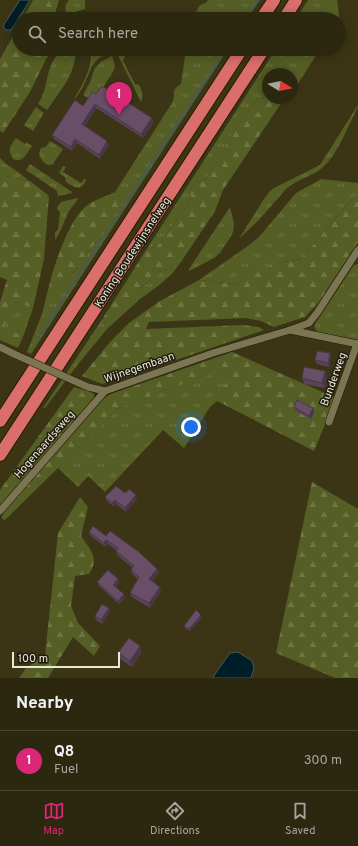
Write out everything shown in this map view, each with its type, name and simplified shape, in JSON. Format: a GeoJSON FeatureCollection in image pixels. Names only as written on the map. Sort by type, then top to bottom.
{"type":"FeatureCollection","features":[{"type":"Feature","properties":{"kind":"highway"},"geometry":{"type":"LineString","coordinates":[[266,12],[274,0]]}},
{"type":"Feature","properties":{"kind":"highway"},"geometry":{"type":"LineString","coordinates":[[288,12],[296,0]]}},
{"type":"Feature","properties":{"kind":"highway","name":"Koning Boudewijnsnelweg"},"geometry":{"type":"LineString","coordinates":[[0,421],[237,56]]}},
{"type":"Feature","properties":{"kind":"highway","name":"Koning Boudewijnsnelweg"},"geometry":{"type":"LineString","coordinates":[[0,455],[259,56]]}},
{"type":"Feature","properties":{"kind":"street","name":"Wijnegembaan"},"geometry":{"type":"LineString","coordinates":[[0,347],[88,387],[105,391],[213,353],[290,330],[308,323],[317,313],[358,250]]}},
{"type":"Feature","properties":{"kind":"street"},"geometry":{"type":"LineString","coordinates":[[290,330],[358,344]]}},
{"type":"Feature","properties":{"kind":"street","name":"Bunderweg"},"geometry":{"type":"LineString","coordinates":[[329,422],[358,344]]}},
{"type":"Feature","properties":{"kind":"street","name":"Hogenaardseweg"},"geometry":{"type":"LineString","coordinates":[[0,511],[105,391]]}},
{"type":"Feature","properties":{"kind":"green space"},"geometry":{"type":"Polygon","coordinates":[[[33,0],[59,0],[56,12],[27,12],[33,0]]]}},
{"type":"Feature","properties":{"kind":"green space"},"geometry":{"type":"Polygon","coordinates":[[[69,0],[85,0],[85,9],[75,12],[66,12],[66,4],[69,0]]]}},
{"type":"Feature","properties":{"kind":"green space"},"geometry":{"type":"Polygon","coordinates":[[[208,0],[260,0],[252,12],[196,12],[201,5],[206,3],[208,0]]]}},
{"type":"Feature","properties":{"kind":"green space"},"geometry":{"type":"Polygon","coordinates":[[[308,0],[337,0],[339,12],[300,12],[308,0]]]}},
{"type":"Feature","properties":{"kind":"green space"},"geometry":{"type":"Polygon","coordinates":[[[12,38],[12,56],[48,56],[30,92],[3,133],[0,131],[0,59],[12,38]]]}},
{"type":"Feature","properties":{"kind":"green space"},"geometry":{"type":"Polygon","coordinates":[[[57,56],[75,56],[70,76],[47,110],[38,104],[44,90],[48,73],[57,56]]]}},
{"type":"Feature","properties":{"kind":"green space"},"geometry":{"type":"Polygon","coordinates":[[[91,56],[103,56],[99,58],[92,66],[83,87],[75,99],[89,68],[91,56]]]}},
{"type":"Feature","properties":{"kind":"green space"},"geometry":{"type":"Polygon","coordinates":[[[112,56],[115,65],[114,70],[97,97],[90,99],[83,95],[95,68],[101,62],[112,56]]]}},
{"type":"Feature","properties":{"kind":"green space"},"geometry":{"type":"Polygon","coordinates":[[[118,56],[125,56],[123,61],[135,84],[139,85],[141,89],[141,102],[118,56]]]}},
{"type":"Feature","properties":{"kind":"green space"},"geometry":{"type":"Polygon","coordinates":[[[185,56],[223,56],[31,354],[27,352],[42,314],[49,286],[56,289],[70,274],[75,272],[95,243],[101,237],[119,197],[115,192],[172,103],[175,89],[181,84],[185,56]]]}},
{"type":"Feature","properties":{"kind":"green space"},"geometry":{"type":"Polygon","coordinates":[[[271,56],[316,56],[298,84],[298,68],[264,68],[271,56]]]}},
{"type":"Feature","properties":{"kind":"green space"},"geometry":{"type":"Polygon","coordinates":[[[262,71],[262,92],[226,143],[226,148],[206,179],[194,183],[190,191],[191,198],[188,204],[157,246],[146,250],[262,71]]]}},
{"type":"Feature","properties":{"kind":"green space"},"geometry":{"type":"Polygon","coordinates":[[[262,92],[262,104],[280,104],[223,190],[215,211],[181,262],[169,269],[157,271],[148,282],[140,288],[140,299],[107,329],[103,318],[146,250],[157,246],[166,235],[188,204],[191,198],[190,191],[194,183],[206,179],[226,148],[226,143],[262,92]]]}},
{"type":"Feature","properties":{"kind":"green space"},"geometry":{"type":"Polygon","coordinates":[[[358,105],[343,138],[329,161],[319,170],[286,189],[259,220],[240,238],[270,191],[320,165],[358,105]]]}},
{"type":"Feature","properties":{"kind":"green space"},"geometry":{"type":"Polygon","coordinates":[[[36,107],[44,113],[33,131],[24,125],[36,107]]]}},
{"type":"Feature","properties":{"kind":"green space"},"geometry":{"type":"Polygon","coordinates":[[[16,138],[25,144],[26,142],[32,146],[20,160],[13,159],[10,153],[11,146],[16,138]]]}},
{"type":"Feature","properties":{"kind":"green space"},"geometry":{"type":"Polygon","coordinates":[[[50,141],[63,149],[53,164],[48,165],[39,155],[41,148],[46,147],[50,141]]]}},
{"type":"Feature","properties":{"kind":"green space"},"geometry":{"type":"Polygon","coordinates":[[[0,158],[29,181],[4,176],[0,179],[0,158]]]}},
{"type":"Feature","properties":{"kind":"green space"},"geometry":{"type":"Polygon","coordinates":[[[30,164],[72,193],[58,196],[57,191],[26,170],[30,164]]]}},
{"type":"Feature","properties":{"kind":"green space"},"geometry":{"type":"Polygon","coordinates":[[[63,166],[66,167],[63,172],[81,183],[84,179],[86,179],[82,186],[78,188],[66,182],[65,177],[59,173],[63,166]]]}},
{"type":"Feature","properties":{"kind":"green space"},"geometry":{"type":"Polygon","coordinates":[[[4,176],[30,181],[49,196],[44,259],[33,308],[15,302],[4,327],[23,337],[18,348],[0,340],[0,302],[7,280],[0,277],[0,179],[4,176]]]}},
{"type":"Feature","properties":{"kind":"green space"},"geometry":{"type":"Polygon","coordinates":[[[321,179],[358,183],[358,197],[352,199],[301,259],[280,263],[243,285],[199,280],[259,237],[296,193],[321,179]]]}},
{"type":"Feature","properties":{"kind":"green space"},"geometry":{"type":"Polygon","coordinates":[[[115,192],[119,197],[118,206],[101,237],[95,243],[75,272],[70,274],[56,289],[49,286],[62,245],[78,215],[91,203],[115,192]]]}},
{"type":"Feature","properties":{"kind":"green space"},"geometry":{"type":"Polygon","coordinates":[[[358,197],[358,242],[319,302],[305,317],[274,327],[261,321],[246,318],[149,322],[146,329],[243,325],[259,327],[264,330],[114,381],[102,384],[82,376],[110,342],[129,323],[160,301],[199,280],[243,285],[254,271],[280,263],[301,259],[352,199],[358,197]]]}},
{"type":"Feature","properties":{"kind":"green space"},"geometry":{"type":"Polygon","coordinates":[[[78,199],[69,211],[55,240],[55,232],[58,230],[60,212],[57,209],[58,206],[61,202],[78,199]]]}},
{"type":"Feature","properties":{"kind":"green space"},"geometry":{"type":"Polygon","coordinates":[[[230,207],[234,224],[231,236],[220,253],[214,258],[189,271],[189,269],[230,207]]]}},
{"type":"Feature","properties":{"kind":"green space"},"geometry":{"type":"Polygon","coordinates":[[[181,262],[171,275],[140,299],[140,288],[148,282],[157,271],[169,269],[181,262]]]}},
{"type":"Feature","properties":{"kind":"green space"},"geometry":{"type":"Polygon","coordinates":[[[358,264],[358,340],[318,332],[315,328],[315,324],[354,265],[358,264]]]}},
{"type":"Feature","properties":{"kind":"green space"},"geometry":{"type":"Polygon","coordinates":[[[15,302],[33,308],[23,337],[3,327],[15,302]]]}},
{"type":"Feature","properties":{"kind":"green space"},"geometry":{"type":"Polygon","coordinates":[[[103,318],[107,329],[45,408],[43,408],[103,318]]]}},
{"type":"Feature","properties":{"kind":"green space"},"geometry":{"type":"Polygon","coordinates":[[[232,352],[336,398],[314,451],[217,401],[234,365],[119,408],[5,520],[2,519],[5,510],[104,398],[111,394],[232,352]]]}},
{"type":"Feature","properties":{"kind":"green space"},"geometry":{"type":"Polygon","coordinates":[[[235,364],[217,401],[210,407],[184,448],[163,430],[105,492],[88,476],[78,487],[58,468],[119,408],[235,364]]]}},
{"type":"Feature","properties":{"kind":"green space"},"geometry":{"type":"Polygon","coordinates":[[[74,387],[94,394],[94,398],[0,508],[0,490],[74,387]]]}},
{"type":"Feature","properties":{"kind":"green space"},"geometry":{"type":"Polygon","coordinates":[[[312,482],[358,509],[358,678],[335,678],[276,653],[312,482]]]}},
{"type":"Feature","properties":{"kind":"green space"},"geometry":{"type":"Polygon","coordinates":[[[80,497],[88,507],[81,536],[88,545],[94,558],[94,563],[89,574],[75,576],[71,606],[78,623],[100,646],[94,656],[73,637],[48,678],[19,678],[26,668],[45,655],[58,533],[80,497]]]}},
{"type":"Feature","properties":{"kind":"water"},"geometry":{"type":"Polygon","coordinates":[[[20,0],[30,0],[22,12],[12,12],[20,0]]]}},
{"type":"Feature","properties":{"kind":"water"},"geometry":{"type":"Polygon","coordinates":[[[12,12],[11,30],[6,30],[3,26],[12,12]]]}},
{"type":"Feature","properties":{"kind":"water"},"geometry":{"type":"Polygon","coordinates":[[[238,652],[252,661],[254,668],[251,678],[213,678],[230,653],[238,652]]]}},
{"type":"Feature","properties":{"kind":"building"},"geometry":{"type":"Polygon","coordinates":[[[102,86],[152,118],[141,134],[95,104],[82,124],[107,141],[99,155],[75,139],[71,147],[52,135],[75,100],[83,106],[92,92],[96,94],[102,86]]]}},
{"type":"Feature","properties":{"kind":"building"},"geometry":{"type":"Polygon","coordinates":[[[317,351],[330,353],[328,363],[315,360],[317,351]]]}},
{"type":"Feature","properties":{"kind":"building"},"geometry":{"type":"Polygon","coordinates":[[[304,367],[325,371],[322,383],[302,378],[304,367]]]}},
{"type":"Feature","properties":{"kind":"building"},"geometry":{"type":"Polygon","coordinates":[[[297,400],[313,408],[309,416],[294,407],[297,400]]]}},
{"type":"Feature","properties":{"kind":"building"},"geometry":{"type":"Polygon","coordinates":[[[116,486],[125,493],[129,489],[136,495],[125,508],[115,500],[112,503],[105,497],[116,486]]]}},
{"type":"Feature","properties":{"kind":"building"},"geometry":{"type":"Polygon","coordinates":[[[93,526],[106,536],[110,531],[139,552],[157,569],[149,579],[160,587],[149,603],[130,593],[139,577],[131,570],[134,566],[116,551],[118,548],[106,540],[104,543],[89,532],[93,526]]]}},
{"type":"Feature","properties":{"kind":"building"},"geometry":{"type":"Polygon","coordinates":[[[108,570],[118,579],[113,585],[124,594],[118,601],[97,582],[108,570]]]}},
{"type":"Feature","properties":{"kind":"building"},"geometry":{"type":"Polygon","coordinates":[[[102,604],[109,608],[101,620],[95,616],[102,604]]]}},
{"type":"Feature","properties":{"kind":"building"},"geometry":{"type":"Polygon","coordinates":[[[196,610],[201,615],[189,629],[184,626],[196,610]]]}},
{"type":"Feature","properties":{"kind":"building"},"geometry":{"type":"Polygon","coordinates":[[[129,638],[140,646],[130,661],[118,653],[129,638]]]}},
{"type":"Feature","properties":{"kind":"waterway"},"geometry":{"type":"LineString","coordinates":[[250,12],[258,0]]}},
{"type":"Feature","properties":{"kind":"waterway"},"geometry":{"type":"LineString","coordinates":[[38,338],[221,56]]}},
{"type":"Feature","properties":{"kind":"place","name":"Q8"},"geometry":{"type":"Point","coordinates":[119,115]}}]}
